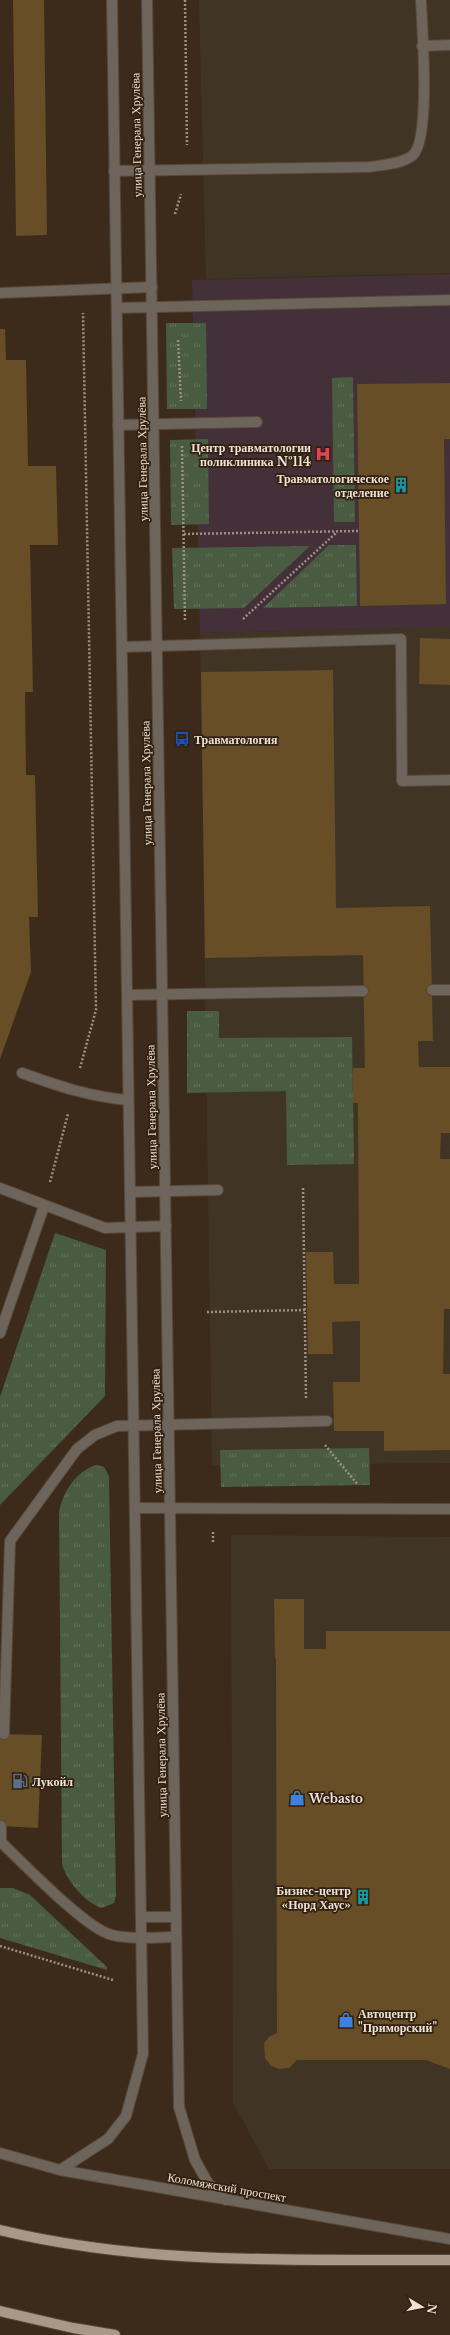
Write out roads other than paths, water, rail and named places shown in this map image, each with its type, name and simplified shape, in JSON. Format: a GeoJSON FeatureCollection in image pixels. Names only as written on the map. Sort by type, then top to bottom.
{"type":"FeatureCollection","features":[{"type":"Feature","properties":{"kind":"main road"},"geometry":{"type":"LineString","coordinates":[[0,2230],[36,2239],[114,2252],[192,2258],[450,2260]]}},
{"type":"Feature","properties":{"kind":"main road"},"geometry":{"type":"LineString","coordinates":[[0,2311],[73,2328],[115,2335]]}},
{"type":"Feature","properties":{"kind":"street","name":"улица Генерала Хрулёва"},"geometry":{"type":"LineString","coordinates":[[60,2170],[108,2139],[126,2116],[143,2054],[112,0]]}},
{"type":"Feature","properties":{"kind":"street","name":"улица Генерала Хрулёва"},"geometry":{"type":"LineString","coordinates":[[147,0],[179,2107],[195,2160],[208,2183],[226,2200]]}},
{"type":"Feature","properties":{"kind":"street"},"geometry":{"type":"LineString","coordinates":[[114,171],[368,167],[404,160],[413,155],[419,145],[424,121],[421,0]]}},
{"type":"Feature","properties":{"kind":"street"},"geometry":{"type":"LineString","coordinates":[[422,46],[450,45]]}},
{"type":"Feature","properties":{"kind":"street"},"geometry":{"type":"LineString","coordinates":[[0,293],[152,287]]}},
{"type":"Feature","properties":{"kind":"street"},"geometry":{"type":"LineString","coordinates":[[117,308],[450,300]]}},
{"type":"Feature","properties":{"kind":"street"},"geometry":{"type":"LineString","coordinates":[[118,425],[257,422]]}},
{"type":"Feature","properties":{"kind":"street"},"geometry":{"type":"LineString","coordinates":[[122,646],[214,645],[401,639],[402,781],[450,780]]}},
{"type":"Feature","properties":{"kind":"street"},"geometry":{"type":"LineString","coordinates":[[432,990],[450,990]]}},
{"type":"Feature","properties":{"kind":"street"},"geometry":{"type":"LineString","coordinates":[[127,995],[363,991]]}},
{"type":"Feature","properties":{"kind":"street"},"geometry":{"type":"LineString","coordinates":[[22,1073],[74,1092],[102,1098],[128,1100]]}},
{"type":"Feature","properties":{"kind":"street"},"geometry":{"type":"LineString","coordinates":[[0,1188],[105,1228],[166,1226]]}},
{"type":"Feature","properties":{"kind":"street"},"geometry":{"type":"LineString","coordinates":[[130,1192],[218,1190]]}},
{"type":"Feature","properties":{"kind":"street"},"geometry":{"type":"LineString","coordinates":[[0,1333],[44,1206]]}},
{"type":"Feature","properties":{"kind":"street"},"geometry":{"type":"LineString","coordinates":[[4,1734],[10,1540],[77,1450],[95,1435],[118,1426],[327,1421]]}},
{"type":"Feature","properties":{"kind":"street"},"geometry":{"type":"LineString","coordinates":[[134,1508],[450,1509]]}},
{"type":"Feature","properties":{"kind":"street"},"geometry":{"type":"LineString","coordinates":[[2,1826],[0,1842],[91,1925],[112,1935],[142,1938],[176,1937]]}},
{"type":"Feature","properties":{"kind":"street"},"geometry":{"type":"LineString","coordinates":[[141,1917],[176,1917]]}},
{"type":"Feature","properties":{"kind":"street","name":"Коломяжский проспект"},"geometry":{"type":"LineString","coordinates":[[0,2153],[60,2170],[450,2239]]}},
{"type":"Feature","properties":{"kind":"place","name":"Центр травматологии поликлиника №114"},"geometry":{"type":"Point","coordinates":[323,454]}},
{"type":"Feature","properties":{"kind":"place","name":"Травматологическое отделение"},"geometry":{"type":"Point","coordinates":[401,485]}},
{"type":"Feature","properties":{"kind":"place","name":"Травматология"},"geometry":{"type":"Point","coordinates":[182,739]}},
{"type":"Feature","properties":{"kind":"place","name":"Лукойл"},"geometry":{"type":"Point","coordinates":[20,1781]}},
{"type":"Feature","properties":{"kind":"place","name":"Webasto"},"geometry":{"type":"Point","coordinates":[297,1798]}},
{"type":"Feature","properties":{"kind":"place","name":"Бизнес-центр «Норд Хаус»"},"geometry":{"type":"Point","coordinates":[363,1897]}},
{"type":"Feature","properties":{"kind":"place","name":"Автоцентр \"Приморский\""},"geometry":{"type":"Point","coordinates":[346,2020]}}]}
